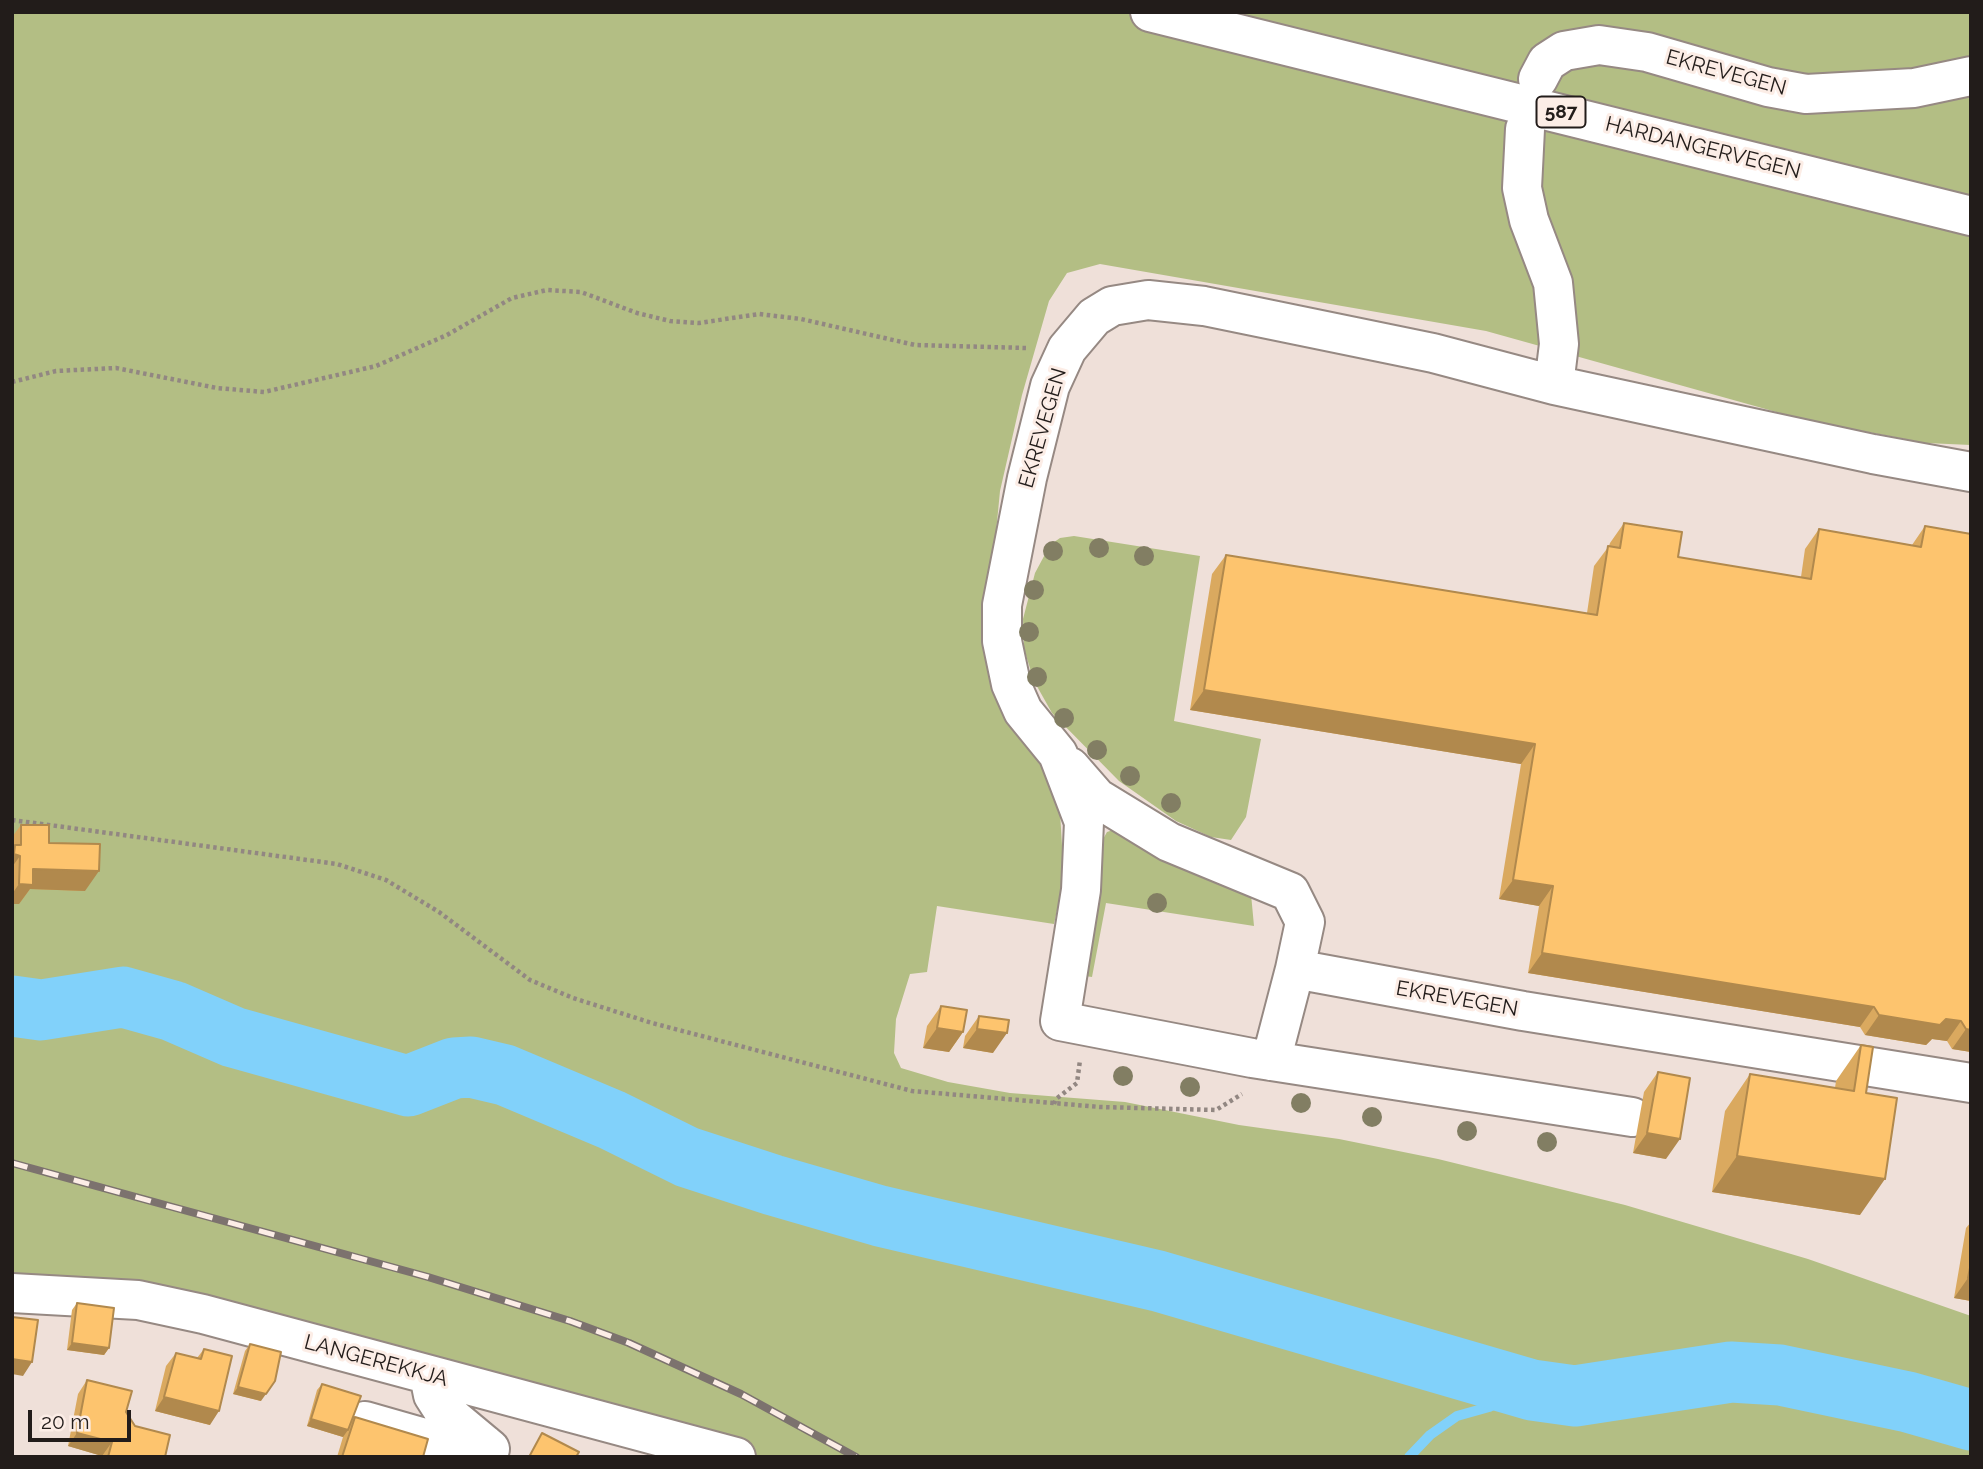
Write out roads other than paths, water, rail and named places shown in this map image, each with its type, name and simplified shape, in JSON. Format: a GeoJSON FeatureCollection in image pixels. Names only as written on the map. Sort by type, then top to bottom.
{"type":"FeatureCollection","features":[{"type":"Feature","properties":{"kind":"main road","name":"HARDANGERVEGEN"},"geometry":{"type":"LineString","coordinates":[[1150,12],[1385,68],[1971,216]]}},
{"type":"Feature","properties":{"kind":"main road","name":"EKREVEGEN"},"geometry":{"type":"LineString","coordinates":[[1538,79],[1547,62],[1564,51],[1599,45],[1647,52],[1768,87],[1806,94],[1914,89],[1971,76]]}},
{"type":"Feature","properties":{"kind":"main road"},"geometry":{"type":"LineString","coordinates":[[1525,129],[1522,188],[1529,220],[1553,283],[1559,344],[1554,385]]}},
{"type":"Feature","properties":{"kind":"main road","name":"EKREVEGEN"},"geometry":{"type":"LineString","coordinates":[[1971,472],[1554,385],[1433,353],[1204,306],[1148,300],[1112,306],[1094,317],[1067,349],[1050,386],[1027,478],[1003,605],[1002,641],[1011,684],[1023,711],[1097,798],[1169,842],[1290,892],[1305,922],[1295,969],[1537,1014],[1971,1083]]}},
{"type":"Feature","properties":{"kind":"main road","name":"EKREVEGEN"},"geometry":{"type":"LineString","coordinates":[[1058,754],[1084,822],[1082,890],[1060,1021],[1262,1060],[1632,1117]]}},
{"type":"Feature","properties":{"kind":"main road"},"geometry":{"type":"LineString","coordinates":[[1262,1060],[1295,969]]}},
{"type":"Feature","properties":{"kind":"main road","name":"LANGEREKKJA"},"geometry":{"type":"LineString","coordinates":[[12,1293],[138,1300],[204,1314],[736,1457]]}},
{"type":"Feature","properties":{"kind":"main road"},"geometry":{"type":"LineString","coordinates":[[429,1375],[433,1395],[442,1409],[492,1450]]}},
{"type":"Feature","properties":{"kind":"main road"},"geometry":{"type":"LineString","coordinates":[[365,1421],[463,1449],[492,1450]]}},
{"type":"Feature","properties":{"kind":"waterway"},"geometry":{"type":"LineString","coordinates":[[12,1006],[41,1010],[123,997],[173,1011],[233,1037],[408,1086],[454,1068],[471,1067],[505,1075],[612,1120],[687,1157],[773,1185],[880,1216],[1158,1281],[1532,1390],[1575,1396],[1731,1372],[1780,1375],[1908,1402],[1971,1420]]}},
{"type":"Feature","properties":{"kind":"waterway"},"geometry":{"type":"LineString","coordinates":[[1409,1457],[1430,1435],[1457,1416],[1489,1407],[1517,1392],[1532,1390]]}},
{"type":"Feature","properties":{"kind":"railway"},"geometry":{"type":"LineString","coordinates":[[12,1163],[428,1277],[570,1321],[629,1343],[741,1394],[856,1457]]}}]}
